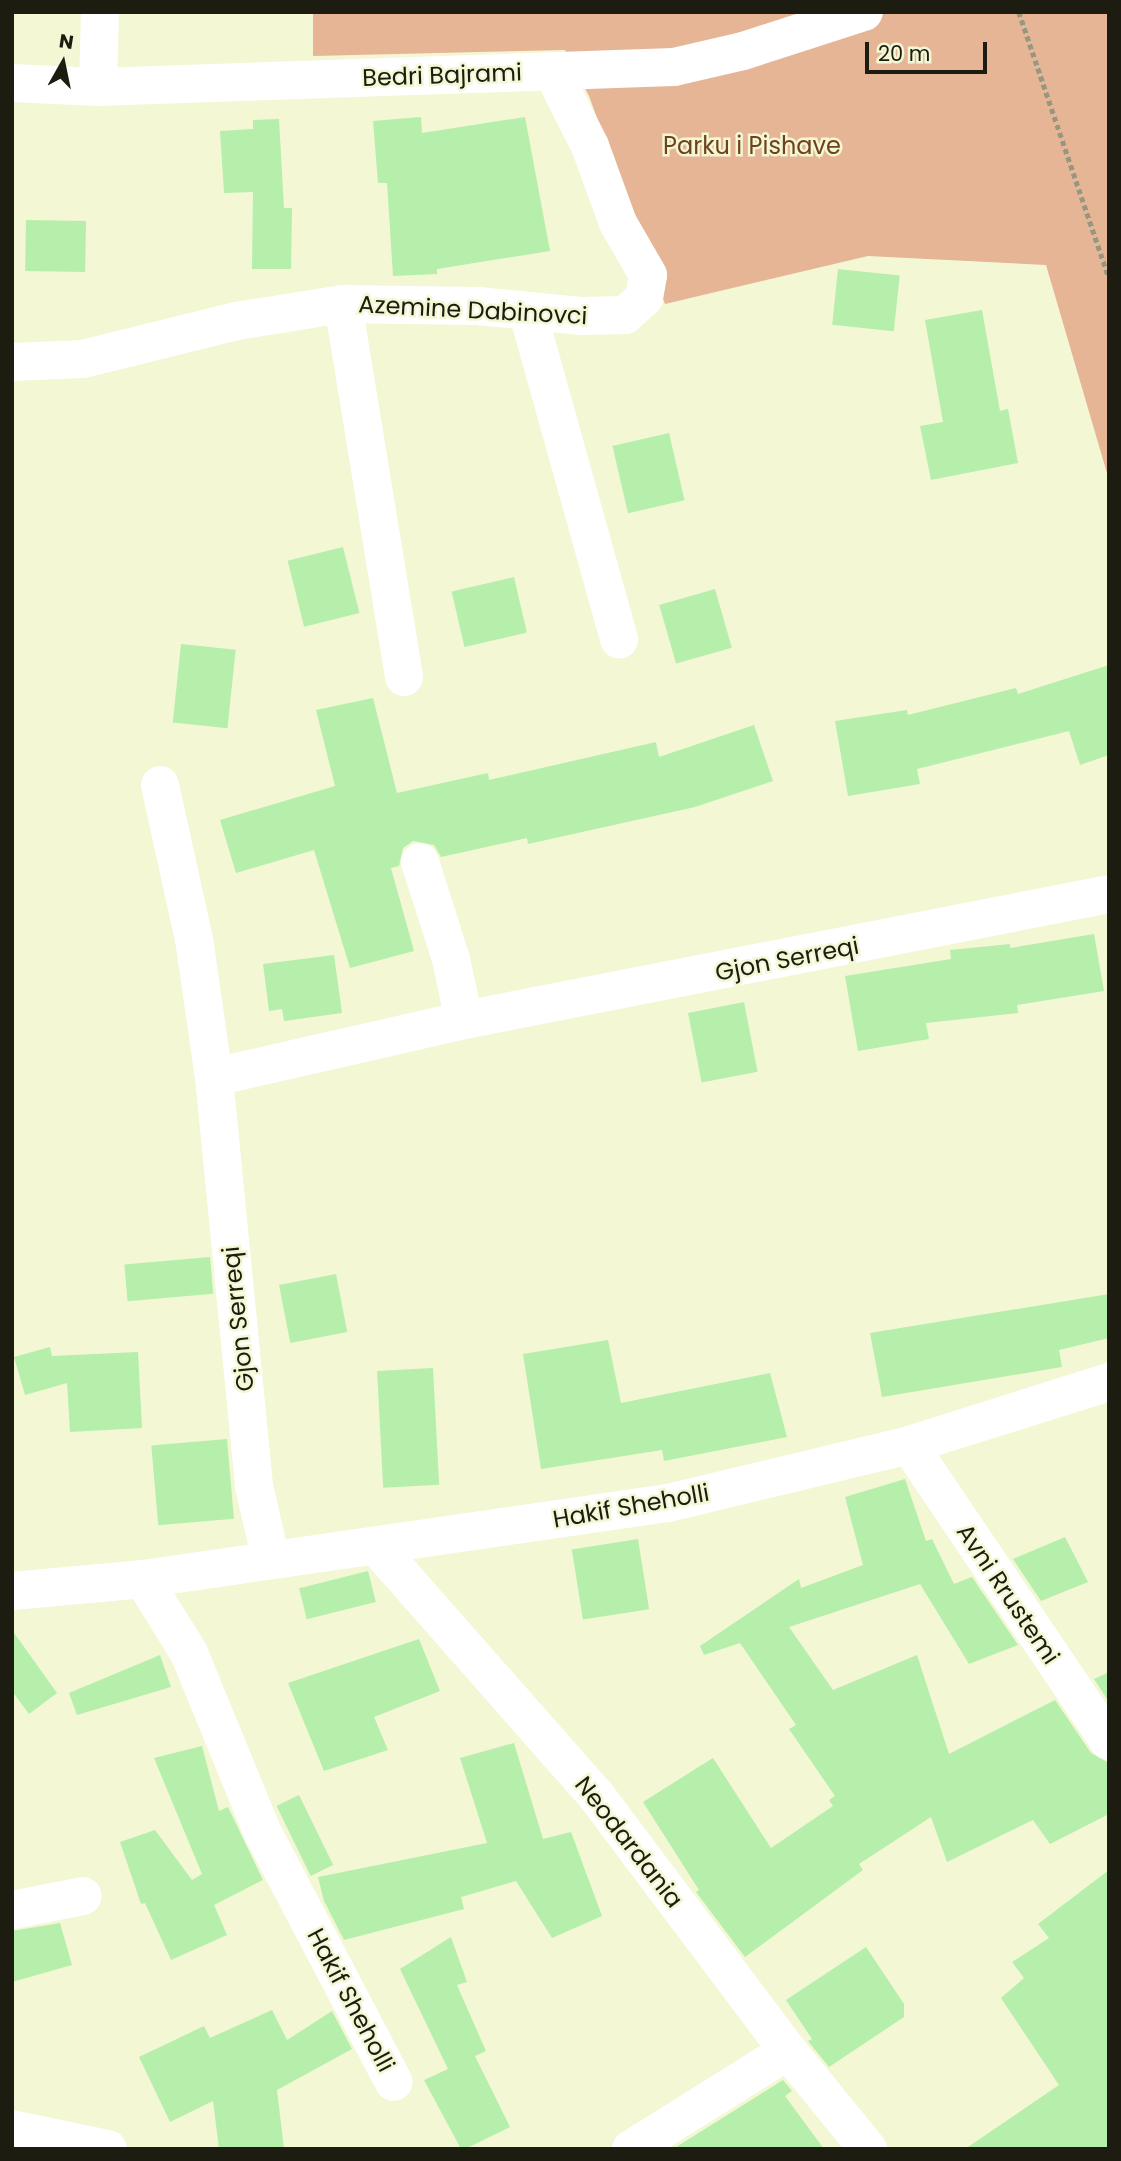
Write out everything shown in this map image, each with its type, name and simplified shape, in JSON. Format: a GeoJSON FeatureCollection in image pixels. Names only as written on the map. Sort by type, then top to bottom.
{"type":"FeatureCollection","features":[{"type":"Feature","properties":{"kind":"street"},"geometry":{"type":"LineString","coordinates":[[97,87],[100,12]]}},
{"type":"Feature","properties":{"kind":"street","name":"Bedri Bajrami"},"geometry":{"type":"LineString","coordinates":[[12,83],[97,87],[674,67],[743,51],[864,12]]}},
{"type":"Feature","properties":{"kind":"street","name":"Azemine Dabinovci"},"geometry":{"type":"LineString","coordinates":[[12,362],[83,359],[236,321],[342,304],[478,306],[528,313],[625,314],[644,298],[648,275],[618,223],[590,146],[553,73]]}},
{"type":"Feature","properties":{"kind":"street"},"geometry":{"type":"LineString","coordinates":[[342,304],[404,677]]}},
{"type":"Feature","properties":{"kind":"street"},"geometry":{"type":"LineString","coordinates":[[528,313],[619,640]]}},
{"type":"Feature","properties":{"kind":"street","name":"Gjon Serreqi"},"geometry":{"type":"LineString","coordinates":[[159,785],[194,939],[214,1077],[254,1486],[271,1560]]}},
{"type":"Feature","properties":{"kind":"street"},"geometry":{"type":"LineString","coordinates":[[420,862],[445,938],[464,1020]]}},
{"type":"Feature","properties":{"kind":"street","name":"Gjon Serreqi"},"geometry":{"type":"LineString","coordinates":[[214,1077],[464,1020],[1109,894]]}},
{"type":"Feature","properties":{"kind":"street","name":"Hakif Sheholli"},"geometry":{"type":"LineString","coordinates":[[12,1591],[143,1579],[668,1503],[909,1445],[1109,1382]]}},
{"type":"Feature","properties":{"kind":"street","name":"Avni Rrustemi"},"geometry":{"type":"LineString","coordinates":[[909,1445],[1109,1741]]}},
{"type":"Feature","properties":{"kind":"street","name":"Neodardania"},"geometry":{"type":"LineString","coordinates":[[376,1546],[595,1794],[788,2051],[868,2149]]}},
{"type":"Feature","properties":{"kind":"street","name":"Hakif Sheholli"},"geometry":{"type":"LineString","coordinates":[[143,1579],[189,1653],[263,1833],[394,2082]]}},
{"type":"Feature","properties":{"kind":"street"},"geometry":{"type":"LineString","coordinates":[[12,1910],[83,1896]]}},
{"type":"Feature","properties":{"kind":"street"},"geometry":{"type":"LineString","coordinates":[[631,2149],[788,2051]]}},
{"type":"Feature","properties":{"kind":"street"},"geometry":{"type":"LineString","coordinates":[[12,2129],[108,2149]]}},
{"type":"Feature","properties":{"kind":"path"},"geometry":{"type":"LineString","coordinates":[[1018,12],[1109,278]]}},
{"type":"Feature","properties":{"kind":"green space","name":"Parku i Pishave"},"geometry":{"type":"Polygon","coordinates":[[[313,12],[1109,12],[1109,480],[1046,265],[868,256],[665,304],[589,96],[565,50],[313,56],[313,12]]]}},
{"type":"Feature","properties":{"kind":"building"},"geometry":{"type":"Polygon","coordinates":[[[421,117],[422,133],[525,117],[550,251],[437,269],[437,274],[393,276],[387,183],[378,183],[373,121],[421,117]]]}},
{"type":"Feature","properties":{"kind":"building"},"geometry":{"type":"Polygon","coordinates":[[[279,119],[284,208],[292,208],[291,269],[252,269],[253,192],[224,193],[220,131],[253,129],[253,120],[279,119]]]}},
{"type":"Feature","properties":{"kind":"building"},"geometry":{"type":"Polygon","coordinates":[[[26,220],[86,221],[85,272],[25,271],[26,220]]]}},
{"type":"Feature","properties":{"kind":"building"},"geometry":{"type":"Polygon","coordinates":[[[838,269],[900,275],[894,331],[832,325],[838,269]]]}},
{"type":"Feature","properties":{"kind":"building"},"geometry":{"type":"Polygon","coordinates":[[[982,310],[1000,411],[1008,409],[1018,463],[931,480],[920,426],[943,422],[925,320],[982,310]]]}},
{"type":"Feature","properties":{"kind":"building"},"geometry":{"type":"Polygon","coordinates":[[[669,433],[685,500],[628,513],[612,446],[669,433]]]}},
{"type":"Feature","properties":{"kind":"building"},"geometry":{"type":"Polygon","coordinates":[[[343,547],[359,613],[304,627],[288,561],[343,547]]]}},
{"type":"Feature","properties":{"kind":"building"},"geometry":{"type":"Polygon","coordinates":[[[514,577],[527,633],[464,647],[452,591],[514,577]]]}},
{"type":"Feature","properties":{"kind":"building"},"geometry":{"type":"Polygon","coordinates":[[[715,589],[732,648],[676,664],[659,605],[715,589]]]}},
{"type":"Feature","properties":{"kind":"building"},"geometry":{"type":"Polygon","coordinates":[[[181,644],[236,650],[227,728],[173,723],[181,644]]]}},
{"type":"Feature","properties":{"kind":"building"},"geometry":{"type":"Polygon","coordinates":[[[1109,665],[1109,755],[1080,765],[1069,731],[917,769],[920,784],[848,796],[835,721],[907,710],[908,715],[1016,688],[1018,694],[1109,665]]]}},
{"type":"Feature","properties":{"kind":"building"},"geometry":{"type":"Polygon","coordinates":[[[373,698],[397,793],[488,773],[489,780],[656,742],[659,757],[754,725],[773,781],[695,807],[528,844],[527,838],[441,857],[434,845],[413,841],[403,848],[399,866],[391,868],[414,951],[350,968],[314,850],[236,873],[220,820],[335,786],[316,710],[373,698]]]}},
{"type":"Feature","properties":{"kind":"building"},"geometry":{"type":"Polygon","coordinates":[[[1094,934],[1104,991],[1017,1005],[1018,1013],[926,1023],[929,1039],[858,1051],[845,976],[951,959],[950,950],[1010,944],[1010,948],[1094,934]]]}},
{"type":"Feature","properties":{"kind":"building"},"geometry":{"type":"Polygon","coordinates":[[[334,955],[342,1013],[284,1021],[282,1009],[269,1011],[263,964],[334,955]]]}},
{"type":"Feature","properties":{"kind":"building"},"geometry":{"type":"Polygon","coordinates":[[[744,1002],[758,1072],[702,1083],[688,1013],[744,1002]]]}},
{"type":"Feature","properties":{"kind":"building"},"geometry":{"type":"Polygon","coordinates":[[[210,1257],[213,1294],[128,1301],[124,1264],[210,1257]]]}},
{"type":"Feature","properties":{"kind":"building"},"geometry":{"type":"Polygon","coordinates":[[[336,1274],[347,1332],[290,1343],[279,1285],[336,1274]]]}},
{"type":"Feature","properties":{"kind":"building"},"geometry":{"type":"Polygon","coordinates":[[[1109,1294],[1109,1338],[1059,1350],[1062,1367],[882,1397],[870,1333],[1109,1294]]]}},
{"type":"Feature","properties":{"kind":"building"},"geometry":{"type":"Polygon","coordinates":[[[608,1340],[621,1403],[770,1373],[787,1437],[664,1461],[662,1450],[541,1469],[523,1354],[608,1340]]]}},
{"type":"Feature","properties":{"kind":"building"},"geometry":{"type":"Polygon","coordinates":[[[50,1347],[52,1356],[138,1352],[142,1428],[70,1432],[67,1383],[25,1395],[14,1357],[50,1347]]]}},
{"type":"Feature","properties":{"kind":"building"},"geometry":{"type":"Polygon","coordinates":[[[433,1368],[439,1485],[383,1488],[377,1371],[433,1368]]]}},
{"type":"Feature","properties":{"kind":"building"},"geometry":{"type":"Polygon","coordinates":[[[227,1439],[234,1519],[158,1525],[151,1446],[227,1439]]]}},
{"type":"Feature","properties":{"kind":"building"},"geometry":{"type":"Polygon","coordinates":[[[905,1479],[926,1541],[932,1539],[954,1584],[972,1577],[1018,1645],[969,1664],[920,1584],[789,1627],[833,1690],[917,1655],[949,1754],[1055,1700],[1091,1753],[1109,1763],[1109,1814],[1050,1844],[1033,1820],[947,1862],[931,1817],[859,1864],[863,1870],[745,1957],[696,1892],[699,1890],[643,1802],[713,1758],[771,1848],[833,1806],[829,1800],[835,1796],[789,1729],[796,1725],[740,1643],[704,1655],[700,1646],[799,1579],[801,1588],[863,1565],[845,1497],[905,1479]]]}},
{"type":"Feature","properties":{"kind":"building"},"geometry":{"type":"Polygon","coordinates":[[[1065,1537],[1088,1582],[1041,1601],[1013,1559],[1065,1537]]]}},
{"type":"Feature","properties":{"kind":"building"},"geometry":{"type":"Polygon","coordinates":[[[638,1539],[649,1609],[583,1620],[572,1549],[638,1539]]]}},
{"type":"Feature","properties":{"kind":"building"},"geometry":{"type":"Polygon","coordinates":[[[368,1571],[376,1602],[307,1619],[299,1588],[368,1571]]]}},
{"type":"Feature","properties":{"kind":"building"},"geometry":{"type":"Polygon","coordinates":[[[12,1630],[57,1693],[29,1714],[12,1691],[12,1630]]]}},
{"type":"Feature","properties":{"kind":"building"},"geometry":{"type":"Polygon","coordinates":[[[419,1639],[440,1691],[374,1717],[388,1750],[324,1771],[288,1683],[419,1639]]]}},
{"type":"Feature","properties":{"kind":"building"},"geometry":{"type":"Polygon","coordinates":[[[160,1655],[171,1687],[77,1715],[69,1693],[160,1655]]]}},
{"type":"Feature","properties":{"kind":"building"},"geometry":{"type":"Polygon","coordinates":[[[1109,1672],[1109,1702],[1094,1679],[1109,1672]]]}},
{"type":"Feature","properties":{"kind":"building"},"geometry":{"type":"Polygon","coordinates":[[[514,1743],[543,1839],[571,1832],[602,1916],[552,1938],[516,1881],[461,1897],[464,1909],[344,1940],[324,1901],[318,1877],[487,1843],[460,1758],[514,1743]]]}},
{"type":"Feature","properties":{"kind":"building"},"geometry":{"type":"Polygon","coordinates":[[[202,1746],[219,1811],[228,1807],[263,1880],[214,1905],[227,1935],[171,1960],[145,1903],[141,1904],[120,1842],[155,1830],[192,1880],[202,1874],[154,1758],[202,1746]]]}},
{"type":"Feature","properties":{"kind":"building"},"geometry":{"type":"Polygon","coordinates":[[[299,1795],[333,1865],[311,1876],[277,1806],[299,1795]]]}},
{"type":"Feature","properties":{"kind":"building"},"geometry":{"type":"Polygon","coordinates":[[[1109,1870],[1109,2149],[965,2149],[1059,2085],[1001,1998],[1024,1978],[1012,1962],[1049,1938],[1038,1924],[1109,1870]]]}},
{"type":"Feature","properties":{"kind":"building"},"geometry":{"type":"Polygon","coordinates":[[[60,1923],[72,1965],[12,1982],[12,1931],[60,1923]]]}},
{"type":"Feature","properties":{"kind":"building"},"geometry":{"type":"Polygon","coordinates":[[[451,1937],[467,1982],[457,1985],[486,2051],[475,2056],[510,2127],[465,2149],[461,2149],[424,2080],[448,2069],[400,1969],[451,1937]]]}},
{"type":"Feature","properties":{"kind":"building"},"geometry":{"type":"Polygon","coordinates":[[[866,1947],[904,2004],[904,2017],[829,2067],[808,2041],[812,2039],[786,2000],[866,1947]]]}},
{"type":"Feature","properties":{"kind":"building"},"geometry":{"type":"Polygon","coordinates":[[[272,2010],[287,2040],[332,2011],[352,2049],[277,2090],[284,2149],[219,2149],[213,2101],[170,2122],[139,2057],[204,2026],[210,2038],[272,2010]]]}},
{"type":"Feature","properties":{"kind":"building"},"geometry":{"type":"Polygon","coordinates":[[[783,2080],[792,2091],[785,2096],[824,2149],[673,2149],[783,2080]]]}}]}
